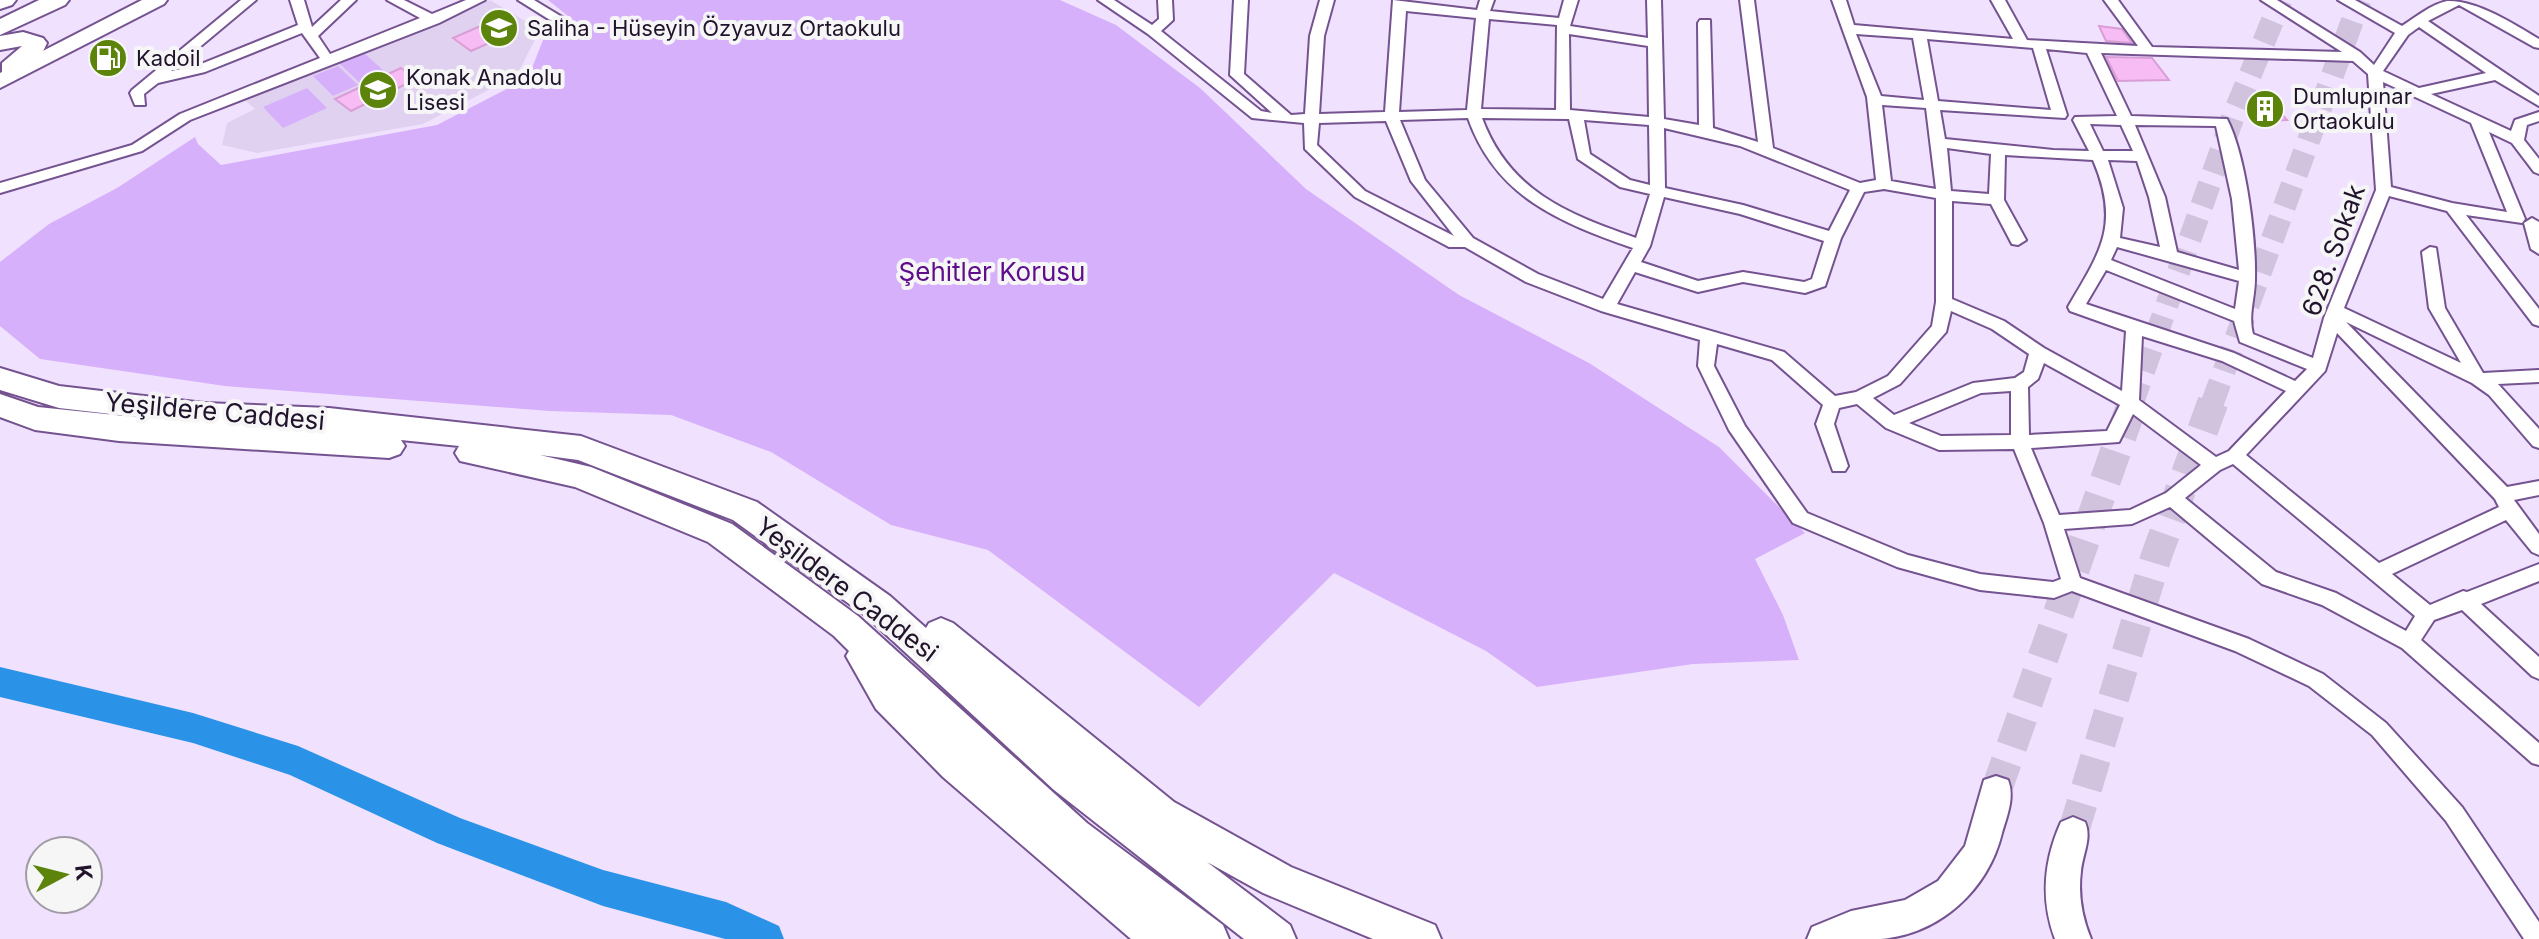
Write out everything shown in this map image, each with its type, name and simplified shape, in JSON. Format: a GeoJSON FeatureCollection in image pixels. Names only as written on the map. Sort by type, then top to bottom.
{"type":"FeatureCollection","features":[{"type":"Feature","properties":{"kind":"highway"},"geometry":{"type":"LineString","coordinates":[[0,12],[28,0]]}},
{"type":"Feature","properties":{"kind":"highway"},"geometry":{"type":"LineString","coordinates":[[0,28],[57,0]]}},
{"type":"Feature","properties":{"kind":"highway"},"geometry":{"type":"LineString","coordinates":[[0,43],[23,39],[35,43],[31,53],[4,77]]}},
{"type":"Feature","properties":{"kind":"highway","name":"Yeşildere Caddesi"},"geometry":{"type":"LineString","coordinates":[[0,379],[59,397],[204,414],[329,420],[581,448],[745,511],[878,606],[1067,778],[1276,939]]}},
{"type":"Feature","properties":{"kind":"highway","name":"Yeşildere Caddesi"},"geometry":{"type":"LineString","coordinates":[[0,405],[35,418],[119,429],[454,450],[580,476],[720,533],[846,626],[1073,836],[1209,939]]}},
{"type":"Feature","properties":{"kind":"highway"},"geometry":{"type":"LineString","coordinates":[[745,511],[920,615],[1160,815],[1277,880],[1421,939]]}},
{"type":"Feature","properties":{"kind":"highway"},"geometry":{"type":"LineString","coordinates":[[846,626],[889,698],[956,765],[1162,939]]}},
{"type":"Feature","properties":{"kind":"main road"},"geometry":{"type":"LineString","coordinates":[[4,77],[143,0]]}},
{"type":"Feature","properties":{"kind":"main road"},"geometry":{"type":"LineString","coordinates":[[4,77],[157,0]]}},
{"type":"Feature","properties":{"kind":"main road"},"geometry":{"type":"LineString","coordinates":[[1825,939],[1851,928],[1911,916],[1950,893],[1980,854],[1996,791]]}},
{"type":"Feature","properties":{"kind":"main road"},"geometry":{"type":"LineString","coordinates":[[2073,833],[2061,879],[2068,928],[2073,939]]}},
{"type":"Feature","properties":{"kind":"street"},"geometry":{"type":"LineString","coordinates":[[140,102],[137,93],[249,0]]}},
{"type":"Feature","properties":{"kind":"street"},"geometry":{"type":"LineString","coordinates":[[297,0],[308,30],[329,62]]}},
{"type":"Feature","properties":{"kind":"street"},"geometry":{"type":"LineString","coordinates":[[156,79],[200,69],[308,30],[349,0]]}},
{"type":"Feature","properties":{"kind":"street"},"geometry":{"type":"LineString","coordinates":[[394,0],[434,20]]}},
{"type":"Feature","properties":{"kind":"street"},"geometry":{"type":"LineString","coordinates":[[0,188],[137,148],[185,117],[478,0]]}},
{"type":"Feature","properties":{"kind":"street"},"geometry":{"type":"LineString","coordinates":[[525,0],[555,17]]}},
{"type":"Feature","properties":{"kind":"street"},"geometry":{"type":"LineString","coordinates":[[1105,0],[1153,31],[1257,115],[1288,119],[1570,116],[1657,122],[1706,131],[1766,148],[1814,173],[1859,188],[1884,184],[1944,195],[1996,200]]}},
{"type":"Feature","properties":{"kind":"street"},"geometry":{"type":"LineString","coordinates":[[1153,31],[1166,20],[1165,0]]}},
{"type":"Feature","properties":{"kind":"street"},"geometry":{"type":"LineString","coordinates":[[1241,0],[1237,75],[1288,119]]}},
{"type":"Feature","properties":{"kind":"street"},"geometry":{"type":"LineString","coordinates":[[1327,0],[1317,36],[1310,146],[1360,194],[1455,243],[1467,242]]}},
{"type":"Feature","properties":{"kind":"street"},"geometry":{"type":"LineString","coordinates":[[1571,0],[1563,26],[1570,116],[1583,156],[1625,184],[1743,210],[1833,238]]}},
{"type":"Feature","properties":{"kind":"street"},"geometry":{"type":"LineString","coordinates":[[1607,307],[1642,246],[1658,191],[1654,0]]}},
{"type":"Feature","properties":{"kind":"street"},"geometry":{"type":"LineString","coordinates":[[1747,0],[1766,148]]}},
{"type":"Feature","properties":{"kind":"street"},"geometry":{"type":"LineString","coordinates":[[1839,0],[1874,100],[1884,184]]}},
{"type":"Feature","properties":{"kind":"street"},"geometry":{"type":"LineString","coordinates":[[1998,0],[2030,43],[2060,115]]}},
{"type":"Feature","properties":{"kind":"street"},"geometry":{"type":"LineString","coordinates":[[2111,0],[2148,51]]}},
{"type":"Feature","properties":{"kind":"street"},"geometry":{"type":"LineString","coordinates":[[2268,0],[2357,57],[2375,73],[2517,140],[2539,169]]}},
{"type":"Feature","properties":{"kind":"street"},"geometry":{"type":"LineString","coordinates":[[2345,0],[2403,32]]}},
{"type":"Feature","properties":{"kind":"street"},"geometry":{"type":"LineString","coordinates":[[2416,0],[2435,10]]}},
{"type":"Feature","properties":{"kind":"street"},"geometry":{"type":"LineString","coordinates":[[2375,73],[2403,32],[2435,10],[2460,0],[2539,44]]}},
{"type":"Feature","properties":{"kind":"street"},"geometry":{"type":"LineString","coordinates":[[1653,43],[1563,26],[1485,6],[1400,4],[1392,117],[1418,181],[1467,242],[1532,278],[1607,307],[1778,356],[1832,403]]}},
{"type":"Feature","properties":{"kind":"street"},"geometry":{"type":"LineString","coordinates":[[1485,6],[1475,115],[1491,155],[1509,177],[1529,193],[1581,225],[1642,246]]}},
{"type":"Feature","properties":{"kind":"street"},"geometry":{"type":"LineString","coordinates":[[2419,21],[2539,102]]}},
{"type":"Feature","properties":{"kind":"street"},"geometry":{"type":"LineString","coordinates":[[1705,23],[1706,131]]}},
{"type":"Feature","properties":{"kind":"street"},"geometry":{"type":"LineString","coordinates":[[1848,29],[2092,49],[2357,57]]}},
{"type":"Feature","properties":{"kind":"street"},"geometry":{"type":"LineString","coordinates":[[1832,403],[1860,397],[1894,380],[1940,328],[1944,302],[1941,143],[1919,33]]}},
{"type":"Feature","properties":{"kind":"street"},"geometry":{"type":"LineString","coordinates":[[2092,49],[2143,156],[2157,197],[2170,255]]}},
{"type":"Feature","properties":{"kind":"street","name":"628. Sokak"},"geometry":{"type":"LineString","coordinates":[[2319,367],[2334,314],[2384,190],[2375,73]]}},
{"type":"Feature","properties":{"kind":"street"},"geometry":{"type":"LineString","coordinates":[[2420,92],[2497,75]]}},
{"type":"Feature","properties":{"kind":"street"},"geometry":{"type":"LineString","coordinates":[[1874,100],[2060,115],[2080,120],[2222,122],[2230,147],[2247,278],[2240,317],[2246,338],[2319,367],[2235,456],[2214,465],[2172,498],[2132,517],[2053,523]]}},
{"type":"Feature","properties":{"kind":"street"},"geometry":{"type":"LineString","coordinates":[[2517,140],[2520,123],[2539,116]]}},
{"type":"Feature","properties":{"kind":"street"},"geometry":{"type":"LineString","coordinates":[[2080,120],[2110,184],[2116,222],[2112,241],[2076,307],[2228,357],[2299,390]]}},
{"type":"Feature","properties":{"kind":"street"},"geometry":{"type":"LineString","coordinates":[[2477,120],[2529,222],[2539,249]]}},
{"type":"Feature","properties":{"kind":"street"},"geometry":{"type":"LineString","coordinates":[[1941,143],[2099,157],[2143,156]]}},
{"type":"Feature","properties":{"kind":"street"},"geometry":{"type":"LineString","coordinates":[[1998,150],[1996,200],[2018,240]]}},
{"type":"Feature","properties":{"kind":"street"},"geometry":{"type":"LineString","coordinates":[[1632,265],[1698,287],[1743,277],[1805,288],[1819,282],[1833,238],[1859,188]]}},
{"type":"Feature","properties":{"kind":"street"},"geometry":{"type":"LineString","coordinates":[[2384,190],[2452,208],[2529,222]]}},
{"type":"Feature","properties":{"kind":"street"},"geometry":{"type":"LineString","coordinates":[[2452,208],[2539,320]]}},
{"type":"Feature","properties":{"kind":"street"},"geometry":{"type":"LineString","coordinates":[[2112,241],[2247,278]]}},
{"type":"Feature","properties":{"kind":"street"},"geometry":{"type":"LineString","coordinates":[[2430,252],[2437,308],[2478,379]]}},
{"type":"Feature","properties":{"kind":"street"},"geometry":{"type":"LineString","coordinates":[[2101,262],[2240,317]]}},
{"type":"Feature","properties":{"kind":"street"},"geometry":{"type":"LineString","coordinates":[[1944,302],[1998,325],[2038,352],[2130,403],[2214,465]]}},
{"type":"Feature","properties":{"kind":"street"},"geometry":{"type":"LineString","coordinates":[[2334,314],[2478,379],[2495,391],[2539,441]]}},
{"type":"Feature","properties":{"kind":"street"},"geometry":{"type":"LineString","coordinates":[[2334,314],[2506,502],[2539,547]]}},
{"type":"Feature","properties":{"kind":"street"},"geometry":{"type":"LineString","coordinates":[[1860,397],[1892,423],[1939,443],[2113,437],[2130,403],[2134,328]]}},
{"type":"Feature","properties":{"kind":"street"},"geometry":{"type":"LineString","coordinates":[[1709,337],[1706,366],[1738,430],[1800,518],[1904,562],[1980,582],[2054,590],[2072,583],[2242,645],[2316,680],[2379,729],[2454,814],[2537,939]]}},
{"type":"Feature","properties":{"kind":"street"},"geometry":{"type":"LineString","coordinates":[[1892,423],[1979,387],[2019,384],[2032,375],[2038,352]]}},
{"type":"Feature","properties":{"kind":"street"},"geometry":{"type":"LineString","coordinates":[[2478,379],[2539,376]]}},
{"type":"Feature","properties":{"kind":"street"},"geometry":{"type":"LineString","coordinates":[[2019,384],[2020,442],[2053,523],[2072,583]]}},
{"type":"Feature","properties":{"kind":"street"},"geometry":{"type":"LineString","coordinates":[[1832,403],[1825,424],[1839,466]]}},
{"type":"Feature","properties":{"kind":"street"},"geometry":{"type":"LineString","coordinates":[[2235,456],[2427,614]]}},
{"type":"Feature","properties":{"kind":"street"},"geometry":{"type":"LineString","coordinates":[[2377,573],[2506,502],[2539,488]]}},
{"type":"Feature","properties":{"kind":"street"},"geometry":{"type":"LineString","coordinates":[[2172,498],[2269,578],[2329,599],[2409,642],[2539,756]]}},
{"type":"Feature","properties":{"kind":"street"},"geometry":{"type":"LineString","coordinates":[[2409,642],[2427,614],[2463,599],[2515,587],[2539,572]]}},
{"type":"Feature","properties":{"kind":"street"},"geometry":{"type":"LineString","coordinates":[[2463,599],[2539,670]]}},
{"type":"Feature","properties":{"kind":"shaded area","name":"Konak Anadolu Lisesi"},"geometry":{"type":"Polygon","coordinates":[[[490,0],[540,30],[517,75],[423,124],[257,153],[222,145],[227,123],[255,109],[246,101],[490,0]]]}},
{"type":"Feature","properties":{"kind":"green space","name":"Şehitler Korusu"},"geometry":{"type":"Polygon","coordinates":[[[548,0],[1060,0],[1116,25],[1200,88],[1306,189],[1459,295],[1589,363],[1719,447],[1805,533],[1755,559],[1783,615],[1799,660],[1693,664],[1537,687],[1486,651],[1334,573],[1199,707],[988,550],[891,525],[771,452],[671,415],[549,411],[225,386],[40,359],[0,326],[0,262],[49,224],[117,188],[195,137],[198,144],[221,165],[437,125],[528,78],[547,30],[573,20],[548,0]]]}},
{"type":"Feature","properties":{"kind":"green space"},"geometry":{"type":"Polygon","coordinates":[[[364,53],[385,72],[360,83],[339,63],[364,53]]]}},
{"type":"Feature","properties":{"kind":"green space"},"geometry":{"type":"Polygon","coordinates":[[[338,66],[358,85],[333,96],[313,76],[338,66]]]}},
{"type":"Feature","properties":{"kind":"green space"},"geometry":{"type":"Polygon","coordinates":[[[307,88],[327,108],[283,128],[263,107],[307,88]]]}},
{"type":"Feature","properties":{"kind":"building"},"geometry":{"type":"Polygon","coordinates":[[[499,18],[516,31],[471,51],[453,38],[499,18]]]}},
{"type":"Feature","properties":{"kind":"building"},"geometry":{"type":"Polygon","coordinates":[[[2099,26],[2122,29],[2132,43],[2106,41],[2099,26]]]}},
{"type":"Feature","properties":{"kind":"building"},"geometry":{"type":"Polygon","coordinates":[[[2106,57],[2152,58],[2169,80],[2118,81],[2106,57]]]}},
{"type":"Feature","properties":{"kind":"building","name":"Konak Anadolu Lisesi"},"geometry":{"type":"Polygon","coordinates":[[[401,68],[416,79],[351,111],[335,99],[401,68]]]}},
{"type":"Feature","properties":{"kind":"building","name":"Dumlupınar Ortaokulu"},"geometry":{"type":"Polygon","coordinates":[[[2242,98],[2268,98],[2287,120],[2261,121],[2242,98]]]}},
{"type":"Feature","properties":{"kind":"waterway"},"geometry":{"type":"LineString","coordinates":[[0,682],[193,728],[298,762],[450,831],[603,888],[726,920],[765,939]]}},
{"type":"Feature","properties":{"kind":"tunnel"},"geometry":{"type":"LineString","coordinates":[[2132,404],[2234,114],[2281,0]]}},
{"type":"Feature","properties":{"kind":"tunnel"},"geometry":{"type":"LineString","coordinates":[[2212,404],[2360,0]]}},
{"type":"Feature","properties":{"kind":"tunnel"},"geometry":{"type":"LineString","coordinates":[[1996,791],[2133,402]]}},
{"type":"Feature","properties":{"kind":"tunnel"},"geometry":{"type":"LineString","coordinates":[[2073,833],[2156,557],[2213,402]]}},
{"type":"Feature","properties":{"kind":"place","name":"Saliha - Hüseyin Özyavuz Ortaokulu"},"geometry":{"type":"Point","coordinates":[499,28]}},
{"type":"Feature","properties":{"kind":"place","name":"Kadoil"},"geometry":{"type":"Point","coordinates":[108,58]}},
{"type":"Feature","properties":{"kind":"place","name":"Konak Anadolu Lisesi"},"geometry":{"type":"Point","coordinates":[378,90]}},
{"type":"Feature","properties":{"kind":"place","name":"Dumlupınar Ortaokulu"},"geometry":{"type":"Point","coordinates":[2265,109]}}]}
